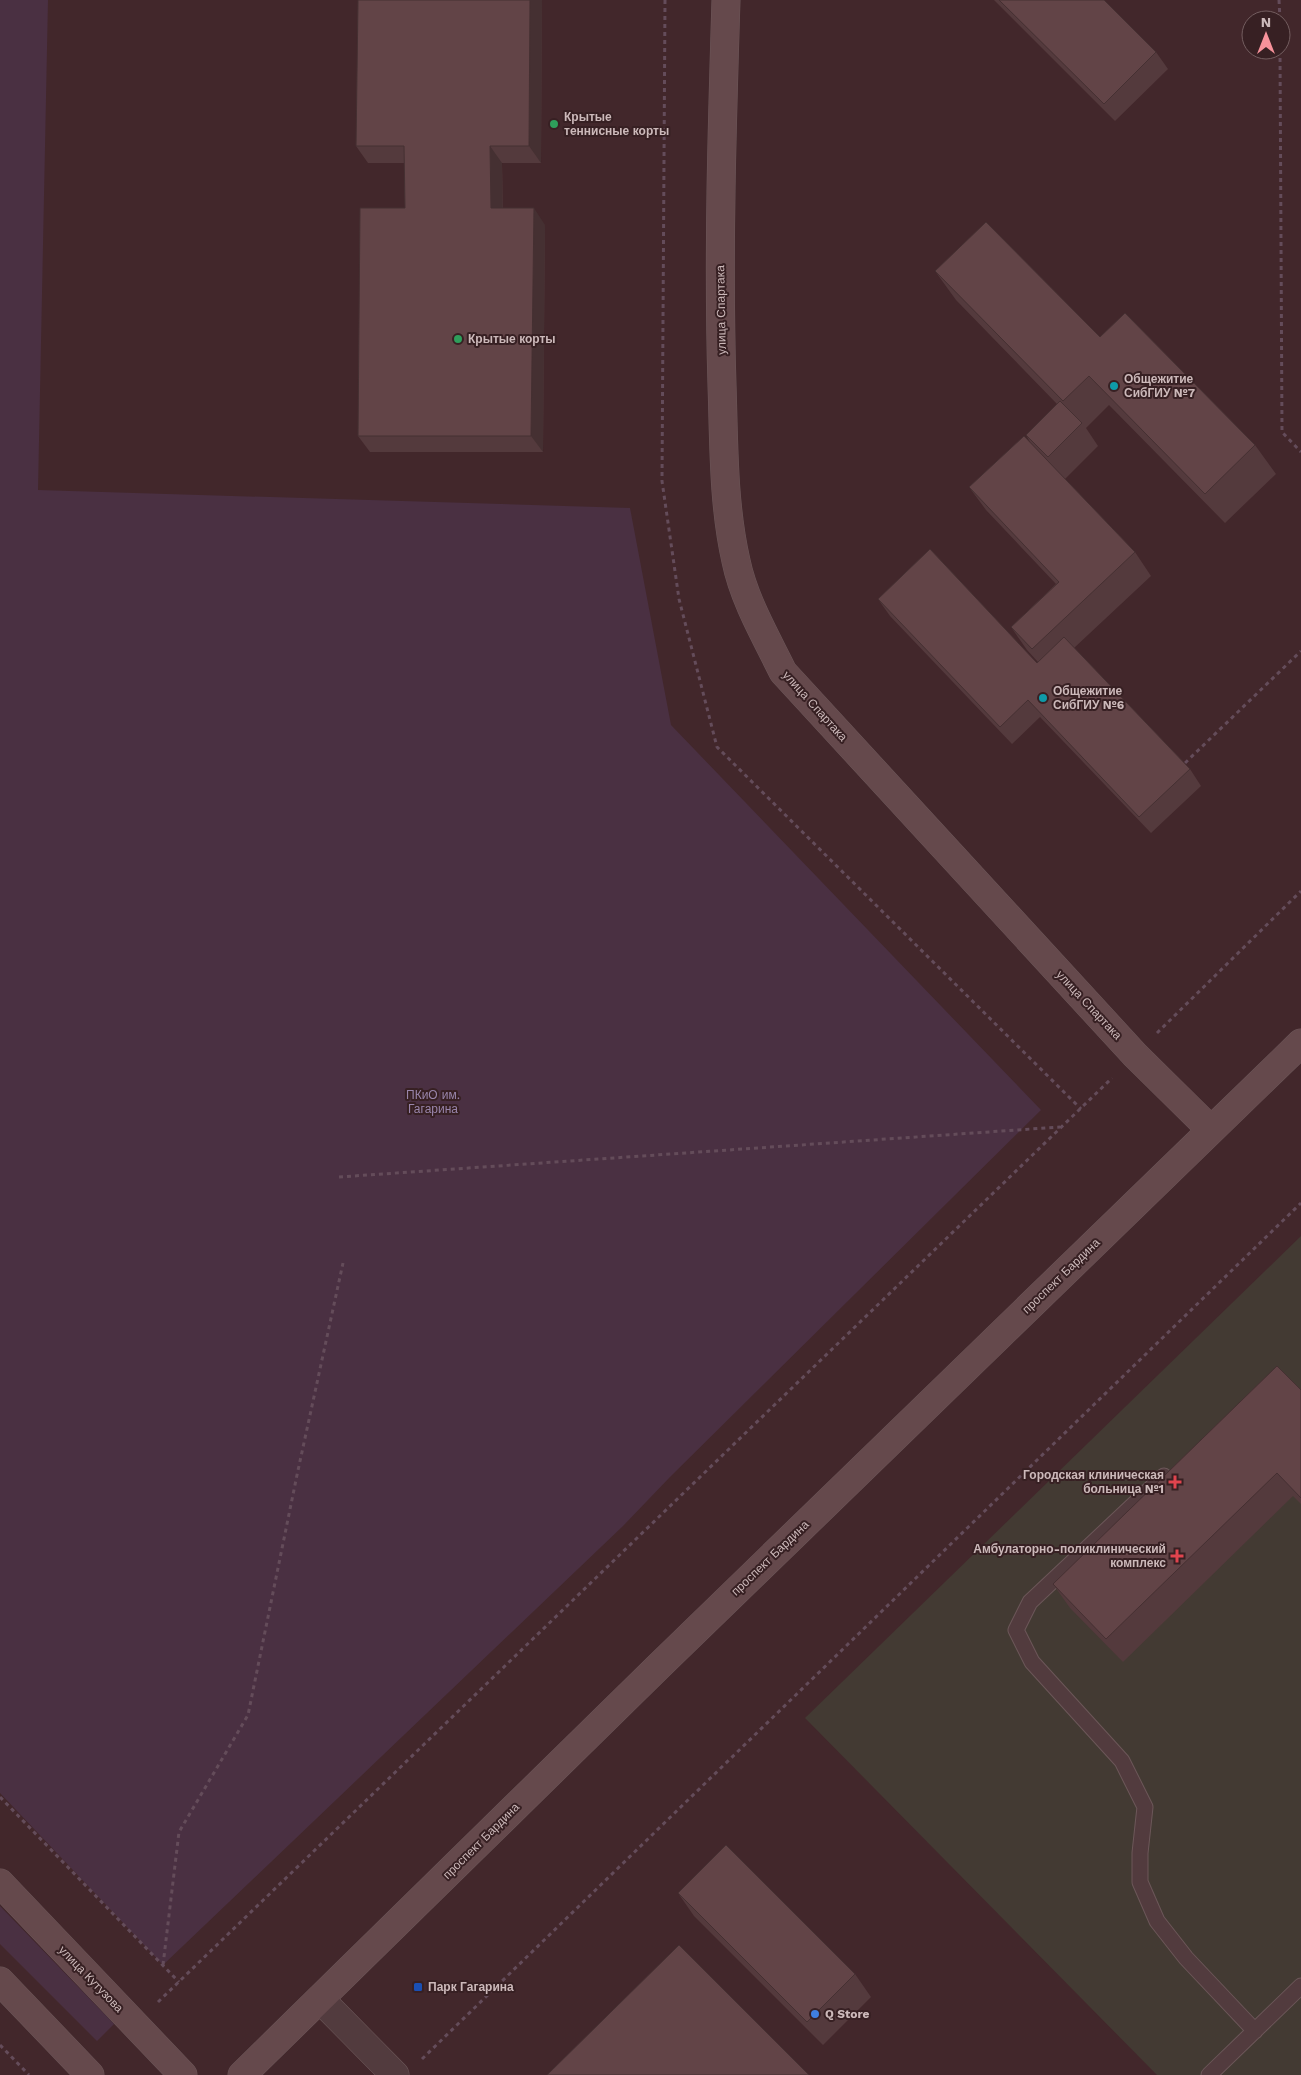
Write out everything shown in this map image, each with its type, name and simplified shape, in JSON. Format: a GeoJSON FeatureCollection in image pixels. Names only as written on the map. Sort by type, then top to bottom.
{"type":"FeatureCollection","features":[{"type":"Feature","properties":{"kind":"main road","name":"улица Спартака"},"geometry":{"type":"LineString","coordinates":[[726,0],[720,313],[725,482],[736,562],[753,612],[783,672],[1135,1055],[1211,1130]]}},
{"type":"Feature","properties":{"kind":"main road","name":"проспект Бардина"},"geometry":{"type":"LineString","coordinates":[[242,2075],[666,1659],[1301,1043]]}},
{"type":"Feature","properties":{"kind":"main road","name":"улица Кутузова"},"geometry":{"type":"LineString","coordinates":[[0,1883],[183,2075]]}},
{"type":"Feature","properties":{"kind":"main road"},"geometry":{"type":"LineString","coordinates":[[0,1981],[90,2075]]}},
{"type":"Feature","properties":{"kind":"street"},"geometry":{"type":"LineString","coordinates":[[320,1999],[395,2075]]}},
{"type":"Feature","properties":{"kind":"lane"},"geometry":{"type":"LineString","coordinates":[[1164,1476],[1030,1602],[1016,1630],[1032,1662],[1122,1761],[1145,1807],[1140,1853],[1140,1882],[1157,1921],[1186,1958],[1255,2031]]}},
{"type":"Feature","properties":{"kind":"lane"},"geometry":{"type":"LineString","coordinates":[[1209,2075],[1301,1986]]}},
{"type":"Feature","properties":{"kind":"path"},"geometry":{"type":"LineString","coordinates":[[1280,60],[1282,432],[1301,452]]}},
{"type":"Feature","properties":{"kind":"path"},"geometry":{"type":"LineString","coordinates":[[1185,762],[1301,651]]}},
{"type":"Feature","properties":{"kind":"path"},"geometry":{"type":"LineString","coordinates":[[0,1798],[179,1982],[1061,1127],[1301,891]]}},
{"type":"Feature","properties":{"kind":"path"},"geometry":{"type":"LineString","coordinates":[[339,1177],[1061,1127]]}},
{"type":"Feature","properties":{"kind":"path"},"geometry":{"type":"LineString","coordinates":[[420,2061],[1301,1203]]}},
{"type":"Feature","properties":{"kind":"path"},"geometry":{"type":"LineString","coordinates":[[163,1965],[179,1832],[248,1715],[299,1465],[343,1263]]}},
{"type":"Feature","properties":{"kind":"path"},"geometry":{"type":"LineString","coordinates":[[0,2045],[29,2075]]}},
{"type":"Feature","properties":{"kind":"shaded area","name":"Городская клиническая больница №1"},"geometry":{"type":"Polygon","coordinates":[[[1301,1236],[1301,2075],[1157,2075],[805,1718],[1301,1236]]]}},
{"type":"Feature","properties":{"kind":"green space","name":"ПКиО им. Гагарина"},"geometry":{"type":"Polygon","coordinates":[[[0,0],[48,0],[38,490],[630,508],[671,725],[1041,1110],[670,1477],[623,1526],[163,1965],[0,1793],[0,0]]]}},
{"type":"Feature","properties":{"kind":"green space"},"geometry":{"type":"Polygon","coordinates":[[[0,1906],[114,2024],[97,2041],[0,1944],[0,1906]]]}},
{"type":"Feature","properties":{"kind":"building","name":"Крытые корты"},"geometry":{"type":"Polygon","coordinates":[[[358,0],[530,0],[529,146],[490,146],[491,208],[534,208],[531,436],[358,436],[360,208],[405,208],[404,146],[356,146],[358,0]]]}},
{"type":"Feature","properties":{"kind":"building"},"geometry":{"type":"Polygon","coordinates":[[[999,0],[1104,0],[1156,52],[1104,104],[999,0]]]}},
{"type":"Feature","properties":{"kind":"building","name":"Общежитие СибГИУ №7"},"geometry":{"type":"Polygon","coordinates":[[[986,222],[1100,337],[1125,313],[1255,445],[1205,494],[1089,376],[1063,401],[935,271],[986,222]]]}},
{"type":"Feature","properties":{"kind":"building"},"geometry":{"type":"Polygon","coordinates":[[[1060,401],[1082,423],[1048,457],[1026,435],[1060,401]]]}},
{"type":"Feature","properties":{"kind":"building"},"geometry":{"type":"Polygon","coordinates":[[[1024,436],[1135,552],[1032,649],[1011,627],[1059,582],[969,487],[1024,436]]]}},
{"type":"Feature","properties":{"kind":"building","name":"Общежитие СибГИУ №6"},"geometry":{"type":"Polygon","coordinates":[[[930,549],[1037,663],[1064,637],[1190,769],[1139,817],[1028,700],[1000,727],[878,599],[930,549]]]}},
{"type":"Feature","properties":{"kind":"building","name":"Амбулаторно-поликлинический комплекс"},"geometry":{"type":"Polygon","coordinates":[[[1277,1366],[1301,1390],[1301,1498],[1277,1473],[1106,1639],[1053,1584],[1277,1366]]]}},
{"type":"Feature","properties":{"kind":"building"},"geometry":{"type":"Polygon","coordinates":[[[726,1845],[855,1974],[807,2022],[678,1893],[726,1845]]]}},
{"type":"Feature","properties":{"kind":"building"},"geometry":{"type":"Polygon","coordinates":[[[679,1945],[809,2075],[547,2075],[679,1945]]]}},
{"type":"Feature","properties":{"kind":"place","name":"Крытые теннисные корты"},"geometry":{"type":"Point","coordinates":[554,124]}},
{"type":"Feature","properties":{"kind":"place","name":"Крытые корты"},"geometry":{"type":"Point","coordinates":[458,339]}},
{"type":"Feature","properties":{"kind":"place","name":"Общежитие СибГИУ №7"},"geometry":{"type":"Point","coordinates":[1114,386]}},
{"type":"Feature","properties":{"kind":"place","name":"Общежитие СибГИУ №6"},"geometry":{"type":"Point","coordinates":[1043,698]}},
{"type":"Feature","properties":{"kind":"place","name":"Городская клиническая больница №1"},"geometry":{"type":"Point","coordinates":[1175,1482]}},
{"type":"Feature","properties":{"kind":"place","name":"Амбулаторно-поликлинический комплекс"},"geometry":{"type":"Point","coordinates":[1177,1556]}},
{"type":"Feature","properties":{"kind":"place","name":"Парк Гагарина"},"geometry":{"type":"Point","coordinates":[418,1987]}},
{"type":"Feature","properties":{"kind":"place","name":"Q Store"},"geometry":{"type":"Point","coordinates":[815,2014]}}]}
